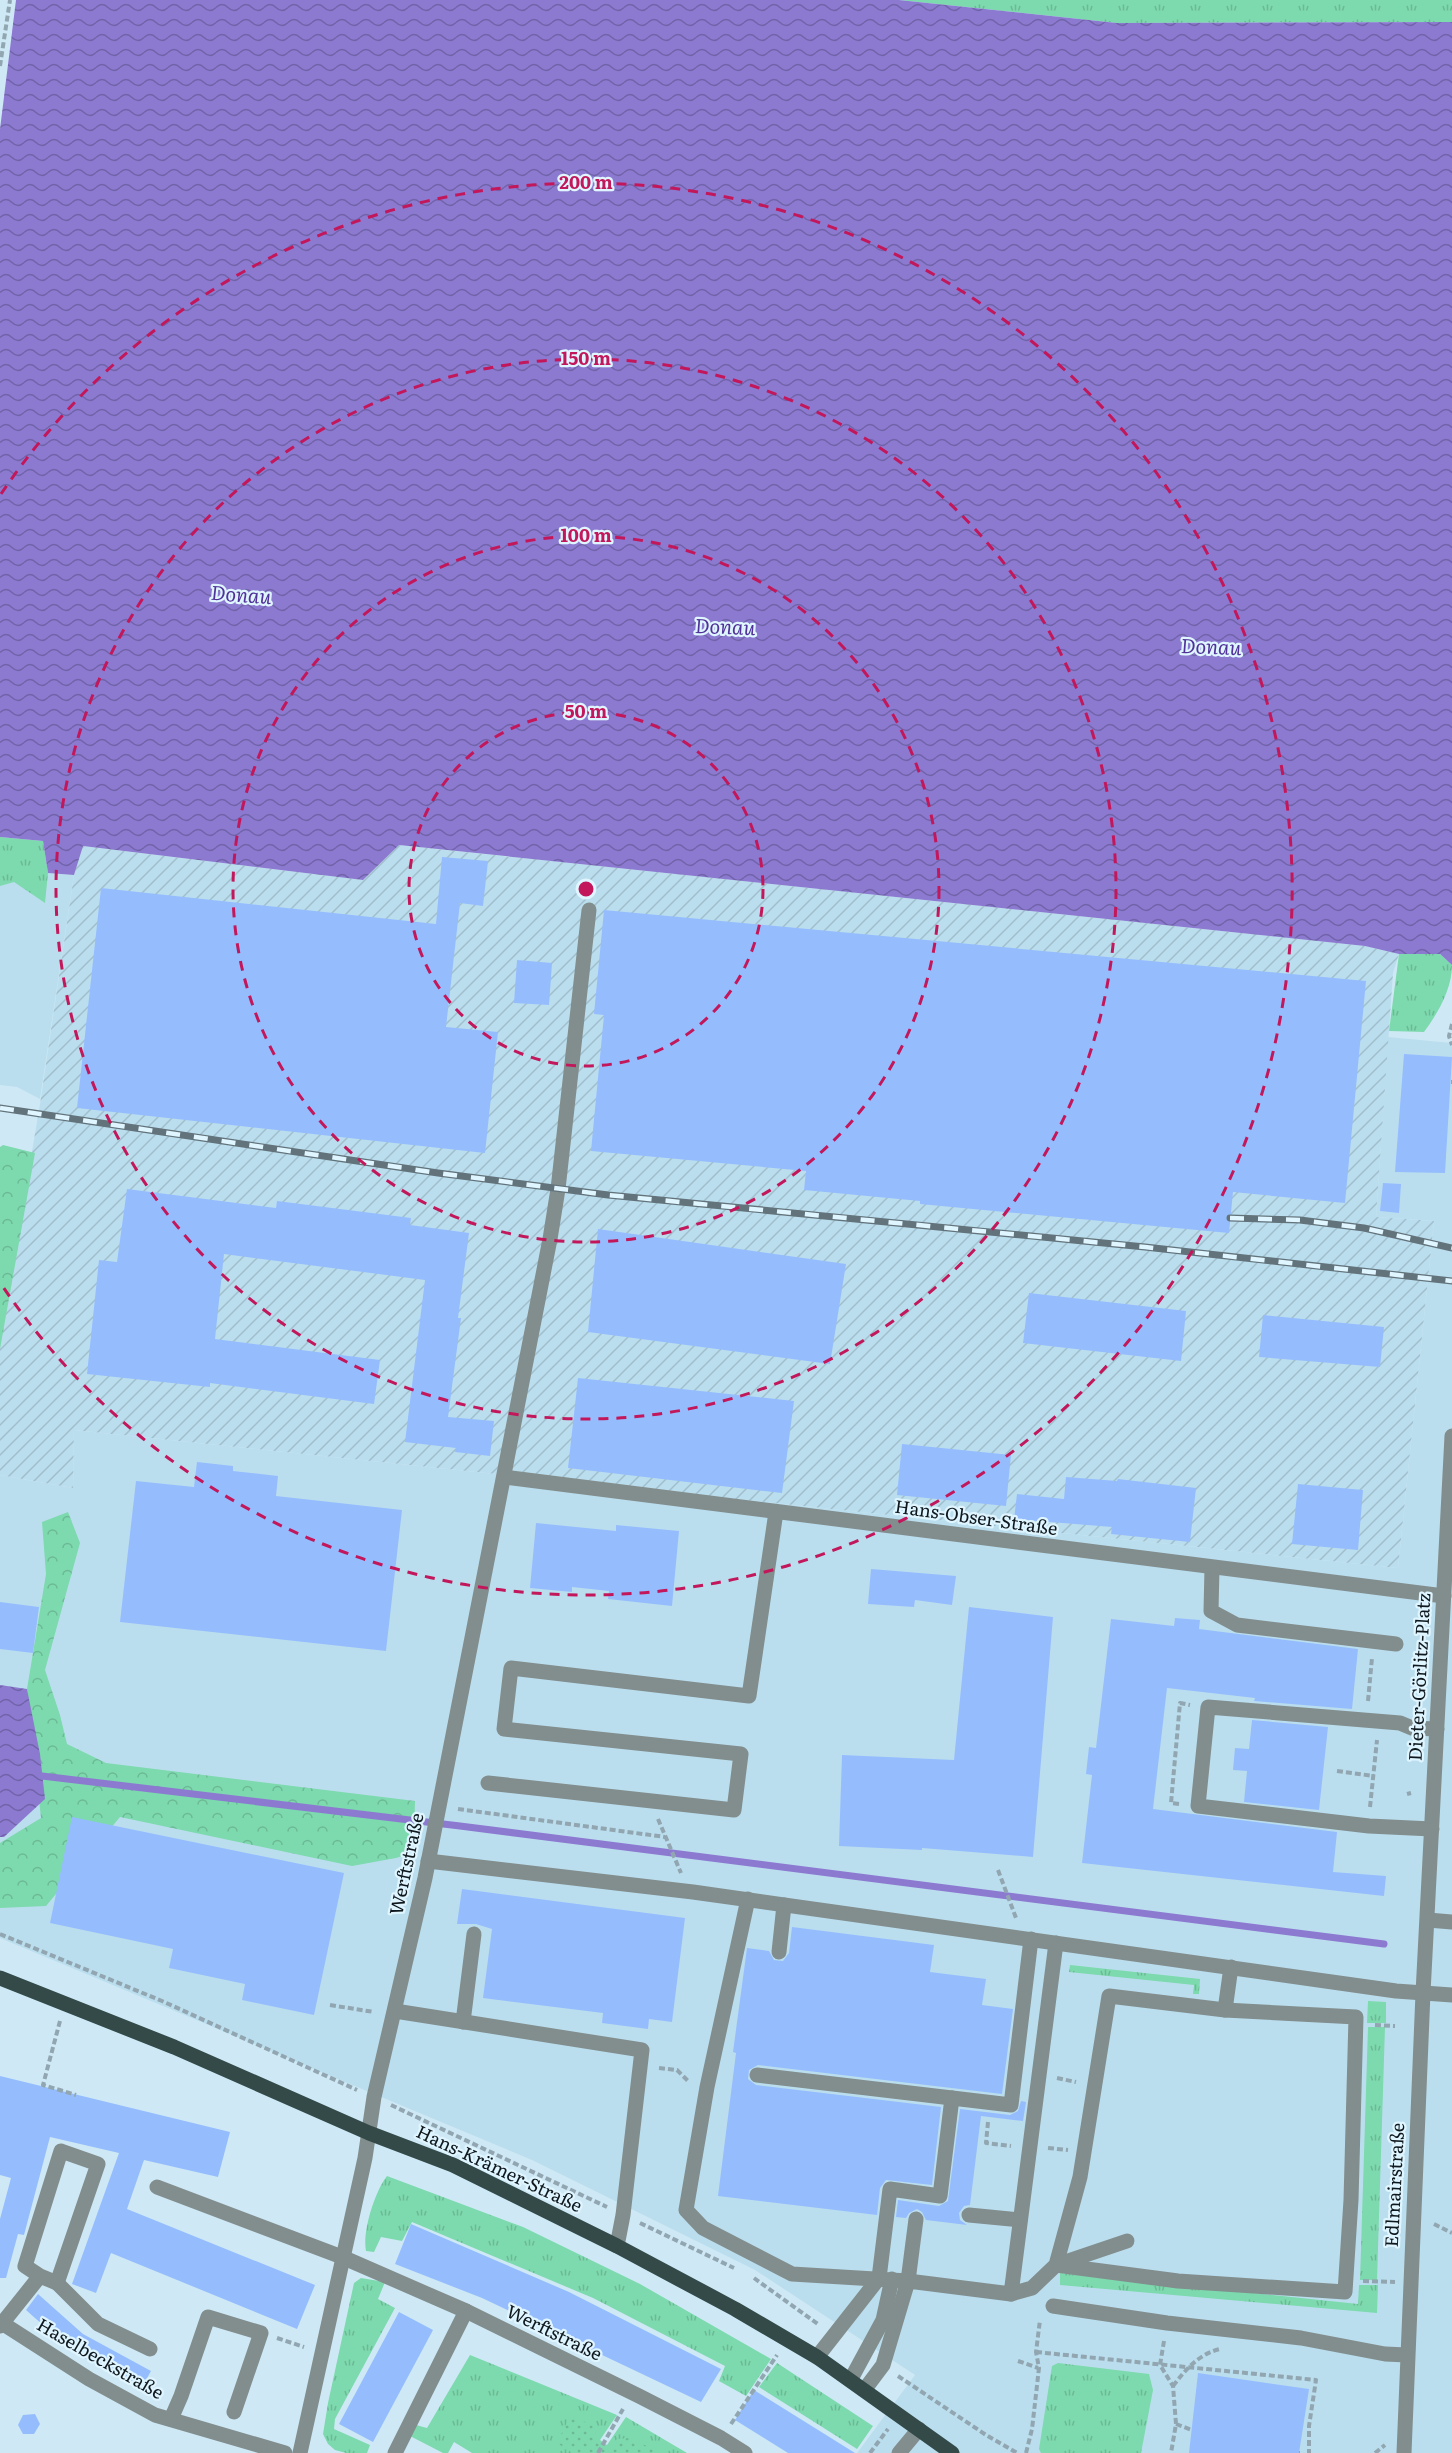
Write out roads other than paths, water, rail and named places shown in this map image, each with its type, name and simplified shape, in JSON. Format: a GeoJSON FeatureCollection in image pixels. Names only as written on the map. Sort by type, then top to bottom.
{"type":"FeatureCollection","features":[{"type":"Feature","properties":{"kind":"main road","name":"Hans-Krämer-Straße"},"geometry":{"type":"LineString","coordinates":[[0,1978],[174,2047],[369,2133],[453,2165],[617,2246],[735,2309],[817,2357],[952,2453]]}},
{"type":"Feature","properties":{"kind":"street","name":"Werftstraße"},"geometry":{"type":"LineString","coordinates":[[300,2453],[365,2158],[374,2097],[429,1857],[558,1189],[589,910]]}},
{"type":"Feature","properties":{"kind":"street","name":"Dieter-Görlitz-Platz"},"geometry":{"type":"LineString","coordinates":[[1428,1920],[1437,1729],[1447,1627],[1444,1596],[1452,1436]]}},
{"type":"Feature","properties":{"kind":"street","name":"Hans-Obser-Straße"},"geometry":{"type":"LineString","coordinates":[[504,1477],[1444,1596]]}},
{"type":"Feature","properties":{"kind":"street"},"geometry":{"type":"LineString","coordinates":[[488,1783],[734,1810],[741,1754],[504,1729],[510,1668],[749,1696],[776,1512]]}},
{"type":"Feature","properties":{"kind":"street"},"geometry":{"type":"LineString","coordinates":[[1212,1568],[1210,1611],[1237,1625],[1396,1644]]}},
{"type":"Feature","properties":{"kind":"street"},"geometry":{"type":"LineString","coordinates":[[1432,1829],[1368,1826],[1198,1806],[1208,1707],[1372,1720],[1400,1723],[1412,1728],[1437,1729]]}},
{"type":"Feature","properties":{"kind":"street"},"geometry":{"type":"LineString","coordinates":[[429,1857],[1452,1995]]}},
{"type":"Feature","properties":{"kind":"street"},"geometry":{"type":"LineString","coordinates":[[748,1899],[707,2086],[686,2210],[703,2228],[792,2274],[908,2281],[1011,2294],[1032,2288],[1056,2265],[1127,2241]]}},
{"type":"Feature","properties":{"kind":"street"},"geometry":{"type":"LineString","coordinates":[[779,1952],[784,1905]]}},
{"type":"Feature","properties":{"kind":"street"},"geometry":{"type":"LineString","coordinates":[[1428,1920],[1452,1923]]}},
{"type":"Feature","properties":{"kind":"street","name":"Edlmairstraße"},"geometry":{"type":"LineString","coordinates":[[1404,2453],[1428,1920]]}},
{"type":"Feature","properties":{"kind":"street"},"geometry":{"type":"LineString","coordinates":[[463,2022],[474,1934]]}},
{"type":"Feature","properties":{"kind":"street"},"geometry":{"type":"LineString","coordinates":[[757,2075],[1011,2105],[1031,1939]]}},
{"type":"Feature","properties":{"kind":"street"},"geometry":{"type":"LineString","coordinates":[[1011,2294],[1056,1943]]}},
{"type":"Feature","properties":{"kind":"street"},"geometry":{"type":"LineString","coordinates":[[1225,2010],[1231,1967]]}},
{"type":"Feature","properties":{"kind":"street"},"geometry":{"type":"LineString","coordinates":[[1109,1996],[1225,2010],[1356,2017],[1346,2292],[1178,2281],[1056,2265],[1080,2177],[1109,1996]]}},
{"type":"Feature","properties":{"kind":"street"},"geometry":{"type":"LineString","coordinates":[[395,2011],[642,2050],[623,2215],[617,2246]]}},
{"type":"Feature","properties":{"kind":"street"},"geometry":{"type":"LineString","coordinates":[[851,2379],[884,2320],[890,2190],[940,2196],[952,2098]]}},
{"type":"Feature","properties":{"kind":"street"},"geometry":{"type":"LineString","coordinates":[[57,2283],[98,2164],[61,2151],[25,2266],[57,2283],[98,2324],[150,2349]]}},
{"type":"Feature","properties":{"kind":"street"},"geometry":{"type":"LineString","coordinates":[[157,2187],[342,2257]]}},
{"type":"Feature","properties":{"kind":"street"},"geometry":{"type":"LineString","coordinates":[[969,2215],[1020,2220]]}},
{"type":"Feature","properties":{"kind":"street"},"geometry":{"type":"LineString","coordinates":[[865,2390],[883,2366],[908,2281],[916,2219]]}},
{"type":"Feature","properties":{"kind":"street","name":"Werftstraße"},"geometry":{"type":"LineString","coordinates":[[342,2257],[466,2311],[633,2393],[721,2438],[745,2453]]}},
{"type":"Feature","properties":{"kind":"street"},"geometry":{"type":"LineString","coordinates":[[1,2323],[40,2276]]}},
{"type":"Feature","properties":{"kind":"street"},"geometry":{"type":"LineString","coordinates":[[817,2357],[886,2279]]}},
{"type":"Feature","properties":{"kind":"street"},"geometry":{"type":"LineString","coordinates":[[1053,2306],[1167,2323],[1301,2338],[1385,2354],[1407,2355]]}},
{"type":"Feature","properties":{"kind":"street"},"geometry":{"type":"LineString","coordinates":[[395,2453],[466,2311]]}},
{"type":"Feature","properties":{"kind":"street"},"geometry":{"type":"LineString","coordinates":[[171,2419],[208,2317],[261,2333],[234,2412]]}},
{"type":"Feature","properties":{"kind":"street","name":"Haselbeckstraße"},"geometry":{"type":"LineString","coordinates":[[1,2323],[103,2387],[155,2415],[285,2453]]}},
{"type":"Feature","properties":{"kind":"street"},"geometry":{"type":"LineString","coordinates":[[899,2453],[919,2429]]}},
{"type":"Feature","properties":{"kind":"water","name":"Donau"},"geometry":{"type":"Polygon","coordinates":[[[0,0],[899,0],[1117,23],[1452,22],[1452,965],[1440,954],[1399,954],[1365,946],[399,845],[363,880],[83,846],[74,875],[48,873],[43,841],[0,837],[0,0]]]}},
{"type":"Feature","properties":{"kind":"water"},"geometry":{"type":"Polygon","coordinates":[[[0,1685],[27,1689],[40,1754],[45,1799],[4,1837],[0,1837],[0,1685]]]}},
{"type":"Feature","properties":{"kind":"waterway"},"geometry":{"type":"LineString","coordinates":[[42,1776],[460,1826],[1384,1944]]}},
{"type":"Feature","properties":{"kind":"railway"},"geometry":{"type":"LineString","coordinates":[[0,1108],[438,1173],[608,1195],[1145,1247],[1452,1281]]}},
{"type":"Feature","properties":{"kind":"railway"},"geometry":{"type":"LineString","coordinates":[[1230,1218],[1300,1220],[1364,1228],[1452,1248]]}}]}
